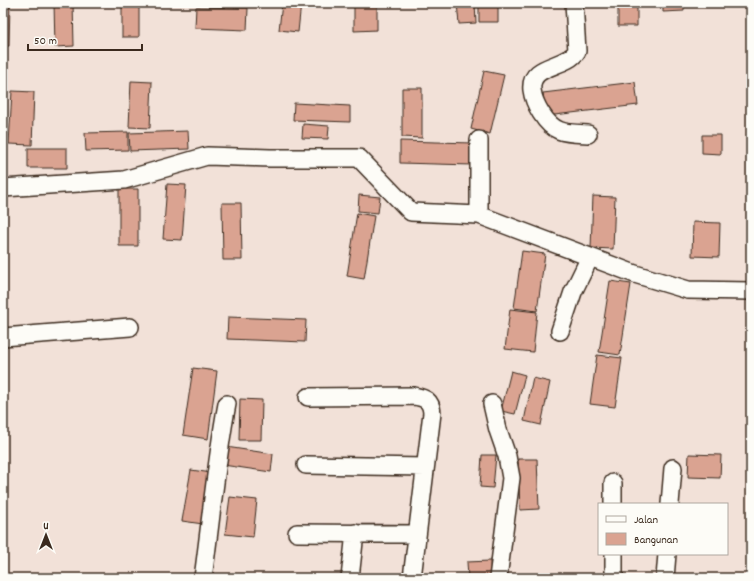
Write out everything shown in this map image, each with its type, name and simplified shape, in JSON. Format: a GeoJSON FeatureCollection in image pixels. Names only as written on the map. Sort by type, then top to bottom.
{"type":"FeatureCollection","features":[{"type":"Feature","properties":{"kind":"street"},"geometry":{"type":"LineString","coordinates":[[574,3],[577,51],[569,60],[540,72],[534,77],[532,87],[533,98],[547,122],[562,132],[588,134]]}},
{"type":"Feature","properties":{"kind":"street"},"geometry":{"type":"LineString","coordinates":[[479,140],[479,215]]}},
{"type":"Feature","properties":{"kind":"street"},"geometry":{"type":"LineString","coordinates":[[3,188],[124,180],[207,156],[359,158],[411,212],[479,215],[635,274],[688,290],[751,291]]}},
{"type":"Feature","properties":{"kind":"street"},"geometry":{"type":"LineString","coordinates":[[560,331],[573,292],[590,257]]}},
{"type":"Feature","properties":{"kind":"street"},"geometry":{"type":"LineString","coordinates":[[3,337],[130,327]]}},
{"type":"Feature","properties":{"kind":"street"},"geometry":{"type":"LineString","coordinates":[[308,397],[414,396],[428,401],[431,406],[432,413],[412,578]]}},
{"type":"Feature","properties":{"kind":"street"},"geometry":{"type":"LineString","coordinates":[[203,578],[214,502],[219,446],[227,404]]}},
{"type":"Feature","properties":{"kind":"street"},"geometry":{"type":"LineString","coordinates":[[492,404],[498,430],[507,456],[511,478],[498,578]]}},
{"type":"Feature","properties":{"kind":"street"},"geometry":{"type":"LineString","coordinates":[[306,466],[425,467]]}},
{"type":"Feature","properties":{"kind":"street"},"geometry":{"type":"LineString","coordinates":[[670,503],[673,468]]}},
{"type":"Feature","properties":{"kind":"street"},"geometry":{"type":"LineString","coordinates":[[613,483],[613,503]]}},
{"type":"Feature","properties":{"kind":"street"},"geometry":{"type":"LineString","coordinates":[[297,533],[417,534]]}},
{"type":"Feature","properties":{"kind":"street"},"geometry":{"type":"LineString","coordinates":[[350,578],[355,533]]}},
{"type":"Feature","properties":{"kind":"street"},"geometry":{"type":"LineString","coordinates":[[614,555],[614,578]]}},
{"type":"Feature","properties":{"kind":"street"},"geometry":{"type":"LineString","coordinates":[[665,578],[667,555]]}},
{"type":"Feature","properties":{"kind":"building"},"geometry":{"type":"Polygon","coordinates":[[[3,3],[10,3],[9,46],[3,46],[3,3]]]}},
{"type":"Feature","properties":{"kind":"building"},"geometry":{"type":"Polygon","coordinates":[[[54,3],[73,3],[74,46],[55,47],[54,3]]]}},
{"type":"Feature","properties":{"kind":"building"},"geometry":{"type":"Polygon","coordinates":[[[122,3],[139,3],[139,37],[122,37],[122,3]]]}},
{"type":"Feature","properties":{"kind":"building"},"geometry":{"type":"Polygon","coordinates":[[[282,3],[301,3],[298,32],[279,30],[282,3]]]}},
{"type":"Feature","properties":{"kind":"building"},"geometry":{"type":"Polygon","coordinates":[[[354,3],[377,3],[377,30],[354,31],[354,3]]]}},
{"type":"Feature","properties":{"kind":"building"},"geometry":{"type":"Polygon","coordinates":[[[457,3],[475,3],[476,23],[459,24],[457,3]]]}},
{"type":"Feature","properties":{"kind":"building"},"geometry":{"type":"Polygon","coordinates":[[[479,3],[498,3],[498,22],[479,22],[479,3]]]}},
{"type":"Feature","properties":{"kind":"building"},"geometry":{"type":"Polygon","coordinates":[[[618,3],[637,3],[637,26],[618,26],[618,3]]]}},
{"type":"Feature","properties":{"kind":"building"},"geometry":{"type":"Polygon","coordinates":[[[663,3],[684,3],[684,11],[663,12],[663,3]]]}},
{"type":"Feature","properties":{"kind":"building"},"geometry":{"type":"Polygon","coordinates":[[[196,7],[248,8],[247,30],[195,28],[196,7]]]}},
{"type":"Feature","properties":{"kind":"building"},"geometry":{"type":"Polygon","coordinates":[[[484,71],[504,75],[490,134],[471,129],[484,71]]]}},
{"type":"Feature","properties":{"kind":"building"},"geometry":{"type":"Polygon","coordinates":[[[131,81],[152,82],[150,128],[129,127],[131,81]]]}},
{"type":"Feature","properties":{"kind":"building"},"geometry":{"type":"Polygon","coordinates":[[[635,82],[638,105],[546,116],[543,93],[635,82]]]}},
{"type":"Feature","properties":{"kind":"building"},"geometry":{"type":"Polygon","coordinates":[[[402,88],[422,88],[422,138],[402,137],[402,88]]]}},
{"type":"Feature","properties":{"kind":"building"},"geometry":{"type":"Polygon","coordinates":[[[12,91],[34,92],[32,145],[9,144],[12,91]]]}},
{"type":"Feature","properties":{"kind":"building"},"geometry":{"type":"Polygon","coordinates":[[[294,103],[350,106],[350,122],[293,120],[294,103]]]}},
{"type":"Feature","properties":{"kind":"building"},"geometry":{"type":"Polygon","coordinates":[[[303,124],[329,126],[328,139],[302,138],[303,124]]]}},
{"type":"Feature","properties":{"kind":"building"},"geometry":{"type":"Polygon","coordinates":[[[188,131],[189,149],[130,151],[129,133],[188,131]]]}},
{"type":"Feature","properties":{"kind":"building"},"geometry":{"type":"Polygon","coordinates":[[[128,132],[128,150],[86,151],[85,133],[128,132]]]}},
{"type":"Feature","properties":{"kind":"building"},"geometry":{"type":"Polygon","coordinates":[[[702,135],[721,135],[721,154],[702,153],[702,135]]]}},
{"type":"Feature","properties":{"kind":"building"},"geometry":{"type":"Polygon","coordinates":[[[400,141],[472,143],[472,165],[400,163],[400,141]]]}},
{"type":"Feature","properties":{"kind":"building"},"geometry":{"type":"Polygon","coordinates":[[[28,148],[67,148],[67,168],[28,168],[28,148]]]}},
{"type":"Feature","properties":{"kind":"building"},"geometry":{"type":"Polygon","coordinates":[[[167,184],[186,185],[182,240],[163,239],[167,184]]]}},
{"type":"Feature","properties":{"kind":"building"},"geometry":{"type":"Polygon","coordinates":[[[119,189],[138,189],[138,246],[119,246],[119,189]]]}},
{"type":"Feature","properties":{"kind":"building"},"geometry":{"type":"Polygon","coordinates":[[[359,195],[380,197],[378,213],[358,211],[359,195]]]}},
{"type":"Feature","properties":{"kind":"building"},"geometry":{"type":"Polygon","coordinates":[[[593,196],[615,197],[613,249],[591,248],[593,196]]]}},
{"type":"Feature","properties":{"kind":"building"},"geometry":{"type":"Polygon","coordinates":[[[222,203],[241,203],[242,260],[223,260],[222,203]]]}},
{"type":"Feature","properties":{"kind":"building"},"geometry":{"type":"Polygon","coordinates":[[[357,213],[374,216],[364,279],[347,276],[357,213]]]}},
{"type":"Feature","properties":{"kind":"building"},"geometry":{"type":"Polygon","coordinates":[[[693,222],[720,223],[719,257],[692,256],[693,222]]]}},
{"type":"Feature","properties":{"kind":"building"},"geometry":{"type":"Polygon","coordinates":[[[522,251],[545,254],[537,311],[514,308],[522,251]]]}},
{"type":"Feature","properties":{"kind":"building"},"geometry":{"type":"Polygon","coordinates":[[[610,281],[631,284],[620,355],[599,352],[610,281]]]}},
{"type":"Feature","properties":{"kind":"building"},"geometry":{"type":"Polygon","coordinates":[[[510,309],[537,312],[533,352],[505,349],[510,309]]]}},
{"type":"Feature","properties":{"kind":"building"},"geometry":{"type":"Polygon","coordinates":[[[228,317],[306,320],[305,342],[227,339],[228,317]]]}},
{"type":"Feature","properties":{"kind":"building"},"geometry":{"type":"Polygon","coordinates":[[[597,355],[622,358],[615,407],[590,404],[597,355]]]}},
{"type":"Feature","properties":{"kind":"building"},"geometry":{"type":"Polygon","coordinates":[[[193,368],[217,371],[208,439],[183,435],[193,368]]]}},
{"type":"Feature","properties":{"kind":"building"},"geometry":{"type":"Polygon","coordinates":[[[511,371],[525,375],[515,414],[501,411],[511,371]]]}},
{"type":"Feature","properties":{"kind":"building"},"geometry":{"type":"Polygon","coordinates":[[[533,378],[550,382],[541,425],[524,421],[533,378]]]}},
{"type":"Feature","properties":{"kind":"building"},"geometry":{"type":"Polygon","coordinates":[[[240,399],[262,400],[261,440],[239,440],[240,399]]]}},
{"type":"Feature","properties":{"kind":"building"},"geometry":{"type":"Polygon","coordinates":[[[226,447],[273,454],[271,472],[223,465],[226,447]]]}},
{"type":"Feature","properties":{"kind":"building"},"geometry":{"type":"Polygon","coordinates":[[[689,454],[721,455],[720,478],[688,477],[689,454]]]}},
{"type":"Feature","properties":{"kind":"building"},"geometry":{"type":"Polygon","coordinates":[[[482,455],[496,455],[493,488],[480,487],[482,455]]]}},
{"type":"Feature","properties":{"kind":"building"},"geometry":{"type":"Polygon","coordinates":[[[518,459],[537,459],[539,509],[520,510],[518,459]]]}},
{"type":"Feature","properties":{"kind":"building"},"geometry":{"type":"Polygon","coordinates":[[[191,470],[212,473],[203,524],[182,521],[191,470]]]}},
{"type":"Feature","properties":{"kind":"building"},"geometry":{"type":"Polygon","coordinates":[[[230,497],[257,500],[253,537],[225,534],[230,497]]]}},
{"type":"Feature","properties":{"kind":"building"},"geometry":{"type":"Polygon","coordinates":[[[490,561],[491,578],[468,578],[467,562],[490,561]]]}}]}
